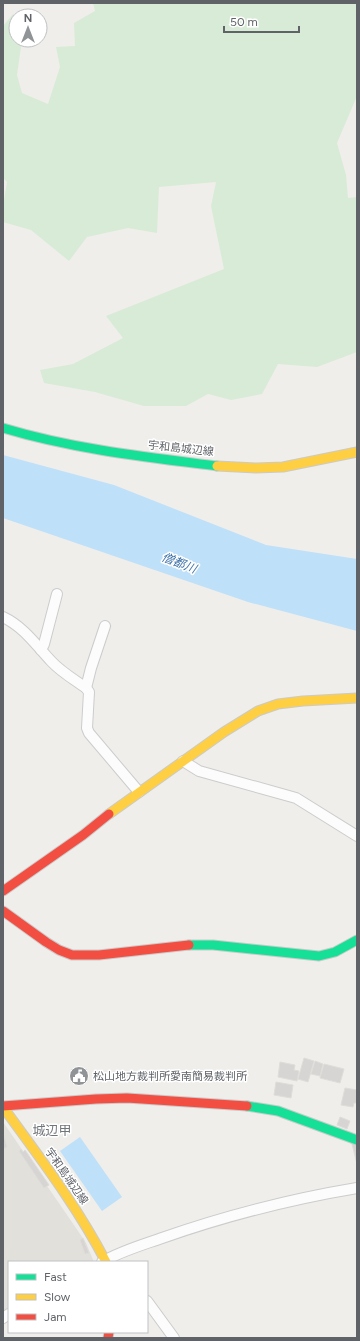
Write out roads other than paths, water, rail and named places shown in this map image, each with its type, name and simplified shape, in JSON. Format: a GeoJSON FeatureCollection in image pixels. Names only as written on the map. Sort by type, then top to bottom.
{"type":"FeatureCollection","features":[{"type":"Feature","properties":{"kind":"street","name":"宇和島城辺線"},"geometry":{"type":"LineString","coordinates":[[3,428],[66,444],[129,454],[253,468],[290,466],[357,452]]}},
{"type":"Feature","properties":{"kind":"street"},"geometry":{"type":"LineString","coordinates":[[41,650],[58,594]]}},
{"type":"Feature","properties":{"kind":"street"},"geometry":{"type":"LineString","coordinates":[[3,617],[24,631],[52,663],[86,688],[89,692],[87,728],[89,733],[139,792]]}},
{"type":"Feature","properties":{"kind":"street"},"geometry":{"type":"LineString","coordinates":[[86,688],[105,626]]}},
{"type":"Feature","properties":{"kind":"street"},"geometry":{"type":"LineString","coordinates":[[3,892],[83,835],[139,792],[224,732],[258,712],[278,704],[357,698]]}},
{"type":"Feature","properties":{"kind":"street"},"geometry":{"type":"LineString","coordinates":[[183,761],[199,771],[296,798],[357,836]]}},
{"type":"Feature","properties":{"kind":"street"},"geometry":{"type":"LineString","coordinates":[[3,911],[46,942],[59,950],[72,955],[99,955],[192,945],[213,945],[319,956],[335,952],[357,940]]}},
{"type":"Feature","properties":{"kind":"street"},"geometry":{"type":"LineString","coordinates":[[3,1106],[127,1098],[223,1104],[278,1111],[357,1140]]}},
{"type":"Feature","properties":{"kind":"street","name":"宇和島城辺線"},"geometry":{"type":"LineString","coordinates":[[3,1106],[65,1192],[105,1261]]}},
{"type":"Feature","properties":{"kind":"street"},"geometry":{"type":"LineString","coordinates":[[105,1261],[116,1255],[194,1227],[255,1210],[357,1188]]}},
{"type":"Feature","properties":{"kind":"street"},"geometry":{"type":"LineString","coordinates":[[148,1303],[174,1338]]}},
{"type":"Feature","properties":{"kind":"water","name":"僧都川"},"geometry":{"type":"Polygon","coordinates":[[[3,455],[114,485],[266,545],[357,559],[357,631],[248,602],[3,518],[3,455]]]}},
{"type":"Feature","properties":{"kind":"water"},"geometry":{"type":"Polygon","coordinates":[[[80,1137],[122,1197],[102,1211],[60,1151],[80,1137]]]}},
{"type":"Feature","properties":{"kind":"place","name":"松山地方裁判所愛南簡易裁判所"},"geometry":{"type":"Point","coordinates":[79,1076]}},
{"type":"Feature","properties":{"kind":"district","name":"城辺甲"},"geometry":{"type":"Point","coordinates":[52,1130]}}]}
